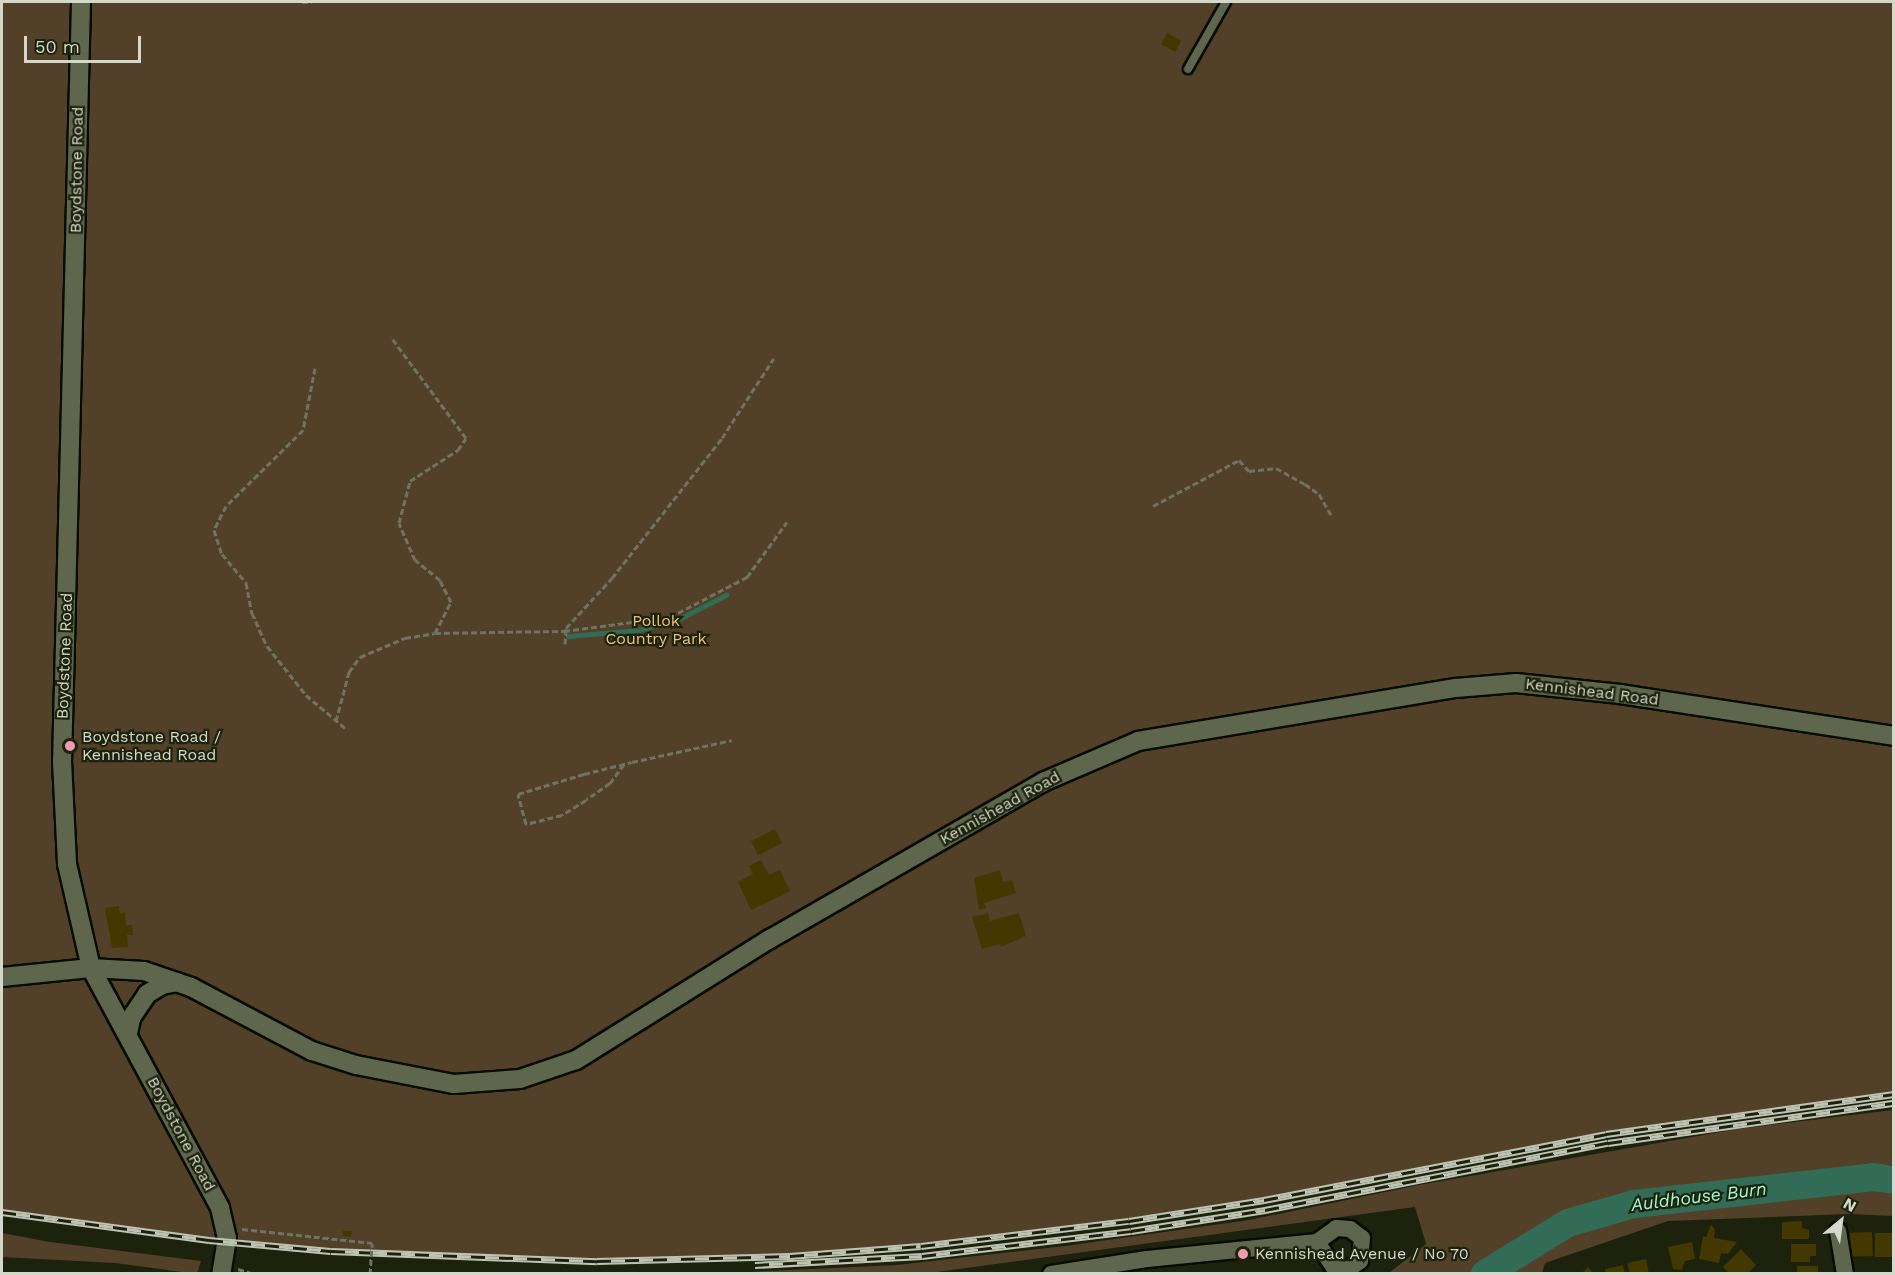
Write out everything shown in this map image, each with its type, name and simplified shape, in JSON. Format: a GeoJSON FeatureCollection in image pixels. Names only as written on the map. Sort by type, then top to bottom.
{"type":"FeatureCollection","features":[{"type":"Feature","properties":{"kind":"street","name":"Boydstone Road"},"geometry":{"type":"LineString","coordinates":[[81,2],[62,781],[70,889],[91,968],[208,1181],[227,1226]]}},
{"type":"Feature","properties":{"kind":"street","name":"Kennishead Road"},"geometry":{"type":"LineString","coordinates":[[2,977],[91,968],[144,971],[177,982],[312,1050],[386,1073],[454,1084],[520,1079],[576,1060],[770,939],[1043,782],[1138,741],[1456,688],[1516,683],[1610,693],[1893,736]]}},
{"type":"Feature","properties":{"kind":"street"},"geometry":{"type":"LineString","coordinates":[[128,1034],[131,1017],[147,994],[162,985],[177,982]]}},
{"type":"Feature","properties":{"kind":"street"},"geometry":{"type":"LineString","coordinates":[[221,1274],[227,1226]]}},
{"type":"Feature","properties":{"kind":"street"},"geometry":{"type":"LineString","coordinates":[[1051,1274],[1149,1266],[1317,1242],[1336,1228],[1350,1229],[1362,1238],[1360,1261],[1347,1270],[1324,1268],[1317,1242]]}},
{"type":"Feature","properties":{"kind":"street"},"geometry":{"type":"LineString","coordinates":[[1838,1231],[1845,1274]]}},
{"type":"Feature","properties":{"kind":"lane"},"geometry":{"type":"LineString","coordinates":[[1188,69],[1226,2]]}},
{"type":"Feature","properties":{"kind":"path"},"geometry":{"type":"LineString","coordinates":[[302,2],[312,2]]}},
{"type":"Feature","properties":{"kind":"path"},"geometry":{"type":"LineString","coordinates":[[391,338],[466,438],[458,450],[410,481],[399,524],[415,560],[448,591],[449,612],[435,633]]}},
{"type":"Feature","properties":{"kind":"path"},"geometry":{"type":"LineString","coordinates":[[565,644],[564,631],[612,578],[722,438],[774,358]]}},
{"type":"Feature","properties":{"kind":"path"},"geometry":{"type":"LineString","coordinates":[[315,368],[303,430],[225,506],[214,530],[222,554],[246,583],[252,613],[267,646],[295,683],[345,729]]}},
{"type":"Feature","properties":{"kind":"path"},"geometry":{"type":"LineString","coordinates":[[1153,506],[1239,460],[1250,471],[1276,468],[1305,484],[1319,494],[1331,515]]}},
{"type":"Feature","properties":{"kind":"path"},"geometry":{"type":"LineString","coordinates":[[336,721],[349,672],[360,657],[405,638],[435,633],[564,631],[651,622],[689,608],[747,577],[788,522]]}},
{"type":"Feature","properties":{"kind":"path"},"geometry":{"type":"LineString","coordinates":[[624,764],[610,783],[586,800],[561,815],[526,824],[518,794],[624,764],[732,740]]}},
{"type":"Feature","properties":{"kind":"path"},"geometry":{"type":"LineString","coordinates":[[227,1226],[372,1243],[370,1274]]}},
{"type":"Feature","properties":{"kind":"path"},"geometry":{"type":"LineString","coordinates":[[291,1274],[318,1272]]}},
{"type":"Feature","properties":{"kind":"green space","name":"Pollok Country Park"},"geometry":{"type":"Polygon","coordinates":[[[2,2],[1893,2],[1893,1094],[1606,1134],[1264,1200],[1129,1221],[921,1246],[790,1256],[597,1261],[331,1251],[209,1240],[2,1212],[2,2]]]}},
{"type":"Feature","properties":{"kind":"green space"},"geometry":{"type":"Polygon","coordinates":[[[1893,1110],[1893,1165],[1577,1207],[1475,1273],[1389,1273],[1426,1244],[1415,1207],[929,1273],[727,1273],[897,1265],[1065,1246],[1249,1220],[1419,1185],[1738,1129],[1893,1110]]]}},
{"type":"Feature","properties":{"kind":"green space"},"geometry":{"type":"Polygon","coordinates":[[[1873,1183],[1893,1187],[1893,1216],[1848,1214],[1668,1221],[1545,1263],[1542,1273],[1500,1273],[1539,1247],[1605,1220],[1873,1183]]]}},
{"type":"Feature","properties":{"kind":"green space"},"geometry":{"type":"Polygon","coordinates":[[[2,1233],[50,1242],[201,1261],[197,1274],[115,1263],[2,1257],[2,1233]]]}},
{"type":"Feature","properties":{"kind":"building"},"geometry":{"type":"Polygon","coordinates":[[[1167,33],[1181,40],[1175,52],[1161,45],[1167,33]]]}},
{"type":"Feature","properties":{"kind":"building"},"geometry":{"type":"Polygon","coordinates":[[[775,829],[782,843],[758,856],[751,841],[775,829]]]}},
{"type":"Feature","properties":{"kind":"building"},"geometry":{"type":"Polygon","coordinates":[[[761,860],[769,875],[780,870],[790,891],[751,910],[738,882],[753,874],[749,866],[761,860]]]}},
{"type":"Feature","properties":{"kind":"building"},"geometry":{"type":"Polygon","coordinates":[[[1000,870],[1003,882],[1012,880],[1016,893],[984,903],[986,908],[979,910],[974,878],[1000,870]]]}},
{"type":"Feature","properties":{"kind":"building"},"geometry":{"type":"Polygon","coordinates":[[[119,906],[120,913],[125,912],[126,925],[132,925],[133,935],[127,935],[128,947],[112,948],[105,908],[119,906]]]}},
{"type":"Feature","properties":{"kind":"building"},"geometry":{"type":"Polygon","coordinates":[[[988,913],[990,921],[1019,913],[1026,936],[1001,947],[1000,944],[982,949],[972,917],[988,913]]]}},
{"type":"Feature","properties":{"kind":"building"},"geometry":{"type":"Polygon","coordinates":[[[1802,1221],[1802,1228],[1809,1230],[1809,1239],[1782,1239],[1782,1222],[1802,1221]]]}},
{"type":"Feature","properties":{"kind":"building"},"geometry":{"type":"Polygon","coordinates":[[[1711,1225],[1715,1229],[1714,1238],[1737,1242],[1728,1254],[1721,1253],[1719,1263],[1699,1259],[1703,1236],[1706,1237],[1711,1225]]]}},
{"type":"Feature","properties":{"kind":"building"},"geometry":{"type":"Polygon","coordinates":[[[343,1231],[352,1231],[351,1237],[343,1236],[343,1231]]]}},
{"type":"Feature","properties":{"kind":"building"},"geometry":{"type":"Polygon","coordinates":[[[1872,1232],[1873,1256],[1851,1257],[1850,1233],[1872,1232]]]}},
{"type":"Feature","properties":{"kind":"building"},"geometry":{"type":"Polygon","coordinates":[[[1875,1233],[1894,1233],[1894,1257],[1875,1257],[1875,1233]]]}},
{"type":"Feature","properties":{"kind":"building"},"geometry":{"type":"Polygon","coordinates":[[[1692,1242],[1695,1259],[1685,1261],[1682,1270],[1673,1269],[1668,1247],[1692,1242]]]}},
{"type":"Feature","properties":{"kind":"building"},"geometry":{"type":"Polygon","coordinates":[[[1791,1244],[1816,1244],[1816,1256],[1810,1256],[1810,1262],[1791,1262],[1791,1244]]]}},
{"type":"Feature","properties":{"kind":"building"},"geometry":{"type":"Polygon","coordinates":[[[1741,1249],[1756,1265],[1747,1274],[1728,1272],[1723,1267],[1741,1249]]]}},
{"type":"Feature","properties":{"kind":"building"},"geometry":{"type":"Polygon","coordinates":[[[1646,1259],[1649,1274],[1630,1274],[1627,1263],[1646,1259]]]}},
{"type":"Feature","properties":{"kind":"building"},"geometry":{"type":"Polygon","coordinates":[[[1623,1265],[1625,1274],[1606,1274],[1605,1269],[1623,1265]]]}},
{"type":"Feature","properties":{"kind":"building"},"geometry":{"type":"Polygon","coordinates":[[[1797,1266],[1818,1266],[1818,1272],[1797,1274],[1797,1266]]]}},
{"type":"Feature","properties":{"kind":"building"},"geometry":{"type":"Polygon","coordinates":[[[1588,1267],[1594,1274],[1581,1274],[1588,1267]]]}},
{"type":"Feature","properties":{"kind":"waterway"},"geometry":{"type":"LineString","coordinates":[[568,636],[639,630],[681,618],[726,595]]}},
{"type":"Feature","properties":{"kind":"waterway","name":"Auldhouse Burn"},"geometry":{"type":"LineString","coordinates":[[1485,1274],[1568,1223],[1634,1204],[1873,1177],[1894,1180]]}},
{"type":"Feature","properties":{"kind":"railway"},"geometry":{"type":"LineString","coordinates":[[2,1212],[209,1240],[331,1251],[597,1261],[790,1256],[921,1246],[1129,1221],[1264,1200],[1606,1134],[1894,1094]]}},
{"type":"Feature","properties":{"kind":"railway"},"geometry":{"type":"LineString","coordinates":[[755,1265],[922,1256],[1131,1231],[1265,1210],[1608,1143],[1894,1103]]}},
{"type":"Feature","properties":{"kind":"place","name":"Boydstone Road / Kennishead Road"},"geometry":{"type":"Point","coordinates":[70,746]}},
{"type":"Feature","properties":{"kind":"place","name":"Kennishead Avenue / No 70"},"geometry":{"type":"Point","coordinates":[1243,1254]}}]}
